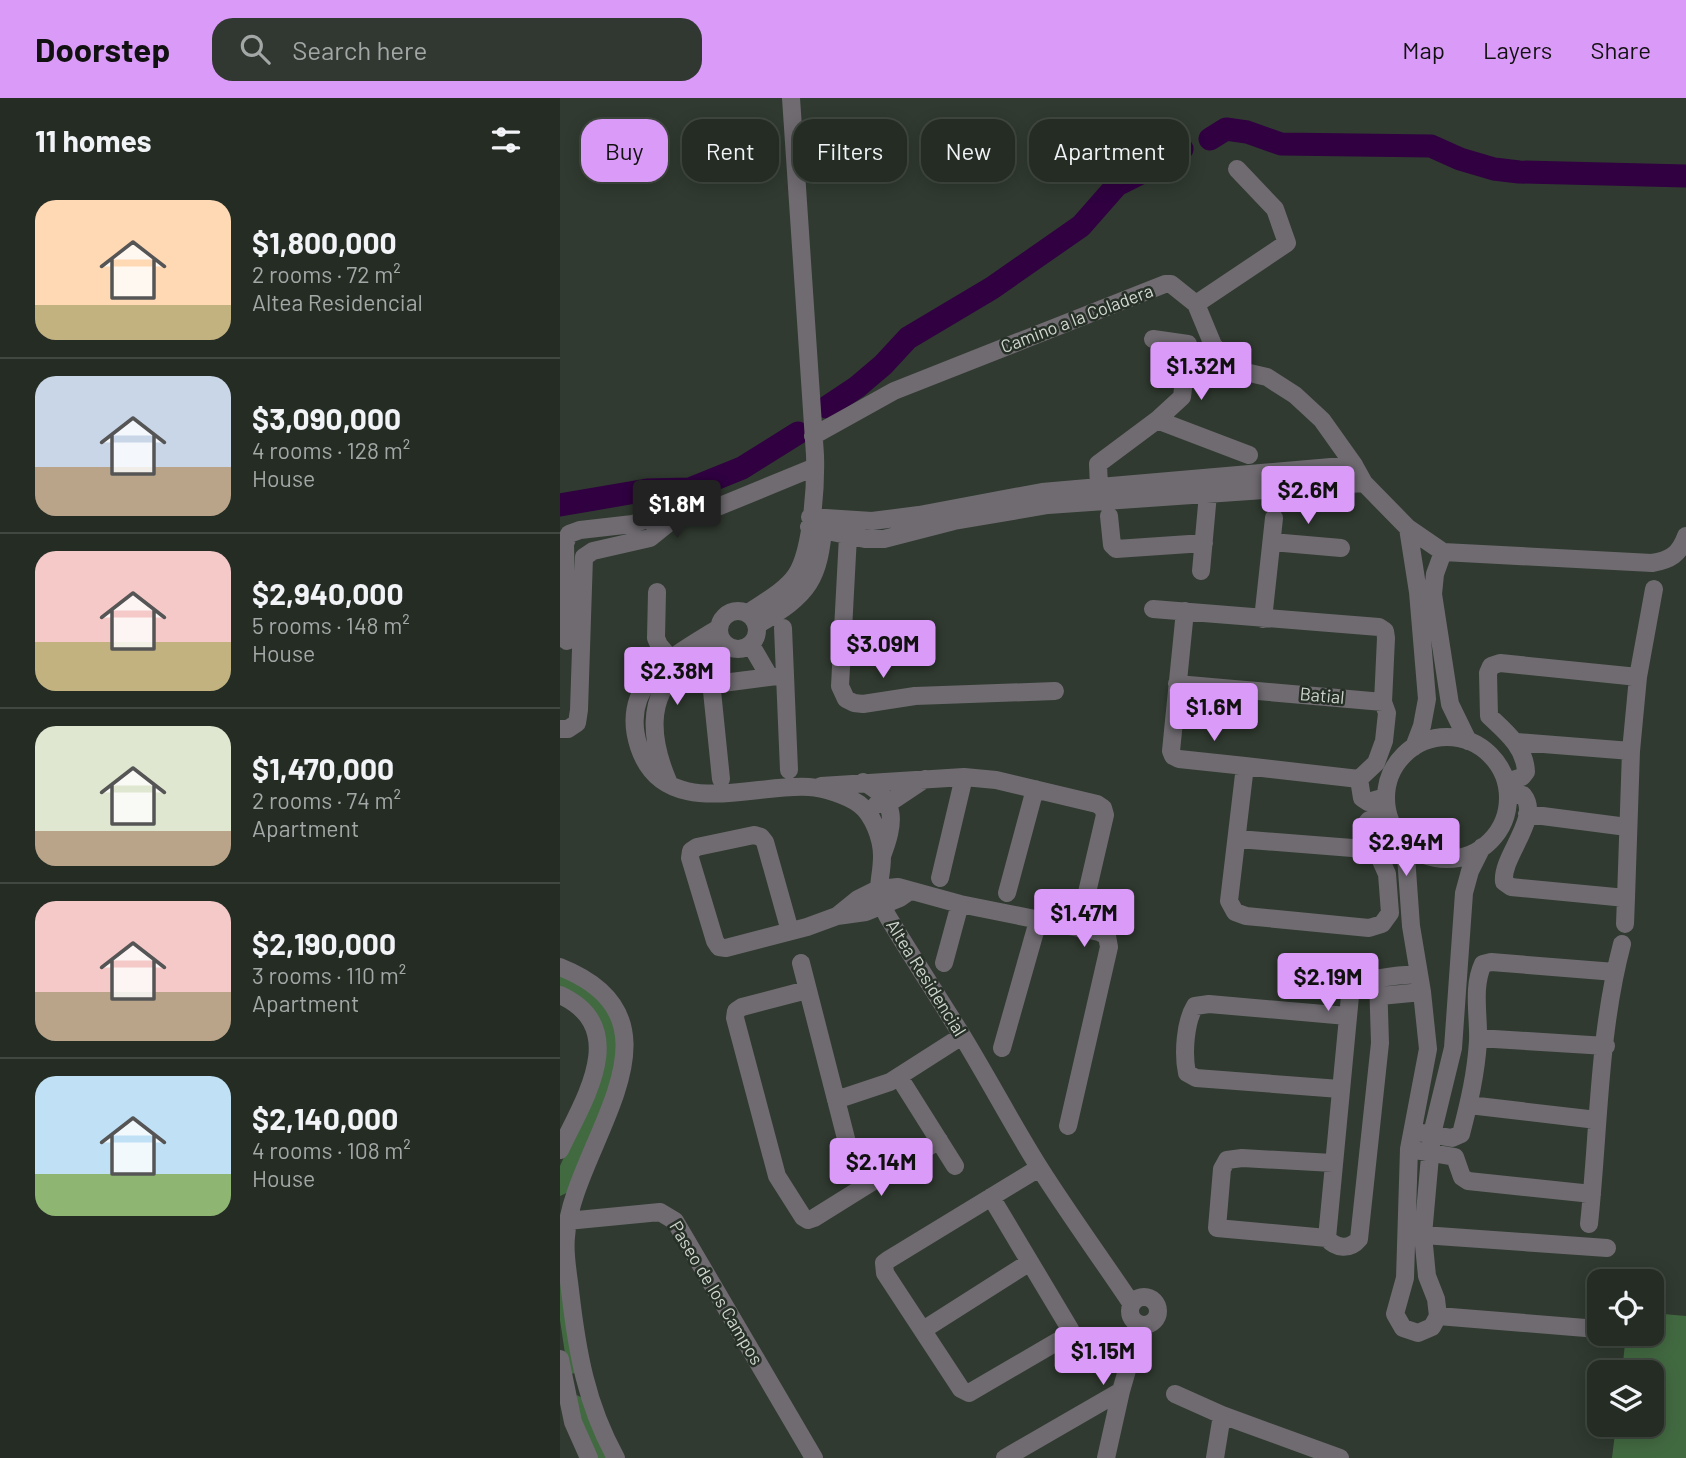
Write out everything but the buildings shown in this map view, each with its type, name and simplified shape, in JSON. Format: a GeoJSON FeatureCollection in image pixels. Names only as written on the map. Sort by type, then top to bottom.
{"type":"FeatureCollection","features":[{"type":"Feature","properties":{"kind":"street"},"geometry":{"type":"LineString","coordinates":[[753,619],[756,639],[751,645],[737,649],[721,635],[721,621],[733,611],[753,619],[781,611],[810,584],[817,567],[815,461],[791,98]]}},
{"type":"Feature","properties":{"kind":"street"},"geometry":{"type":"LineString","coordinates":[[1237,169],[1275,209],[1287,243],[1196,304],[1213,345],[1230,364],[1241,371],[1267,377],[1295,395],[1322,421],[1364,482],[1408,528],[1443,552],[1652,564],[1670,559],[1686,536]]}},
{"type":"Feature","properties":{"kind":"street","name":"Camino a la Coladera"},"geometry":{"type":"LineString","coordinates":[[813,436],[894,391],[1165,285],[1171,284],[1196,304]]}},
{"type":"Feature","properties":{"kind":"street"},"geometry":{"type":"LineString","coordinates":[[1099,487],[1098,464],[1157,420],[1182,397],[1189,347],[1185,342],[1153,339]]}},
{"type":"Feature","properties":{"kind":"street"},"geometry":{"type":"LineString","coordinates":[[1157,420],[1249,455]]}},
{"type":"Feature","properties":{"kind":"street"},"geometry":{"type":"LineString","coordinates":[[560,729],[568,729],[577,723],[579,710],[569,641],[569,564],[565,544],[569,534],[580,530],[633,524],[674,508],[709,500],[815,461]]}},
{"type":"Feature","properties":{"kind":"street"},"geometry":{"type":"LineString","coordinates":[[569,564],[593,551],[650,538],[676,517],[720,506],[815,461]]}},
{"type":"Feature","properties":{"kind":"street"},"geometry":{"type":"LineString","coordinates":[[816,519],[872,521],[919,515],[953,515],[1215,488],[1354,465]]}},
{"type":"Feature","properties":{"kind":"street"},"geometry":{"type":"LineString","coordinates":[[816,519],[848,536],[884,539],[953,515],[1042,492],[1099,487],[1215,488],[1364,482]]}},
{"type":"Feature","properties":{"kind":"street"},"geometry":{"type":"LineString","coordinates":[[1201,571],[1215,488]]}},
{"type":"Feature","properties":{"kind":"street"},"geometry":{"type":"LineString","coordinates":[[1109,516],[1112,545],[1116,549],[1204,543]]}},
{"type":"Feature","properties":{"kind":"street"},"geometry":{"type":"LineString","coordinates":[[1263,619],[1274,518]]}},
{"type":"Feature","properties":{"kind":"street"},"geometry":{"type":"LineString","coordinates":[[1408,528],[1418,592],[1427,699],[1422,726],[1414,747]]}},
{"type":"Feature","properties":{"kind":"street"},"geometry":{"type":"LineString","coordinates":[[848,536],[840,686],[846,699],[863,704],[915,696],[1055,691]]}},
{"type":"Feature","properties":{"kind":"street"},"geometry":{"type":"LineString","coordinates":[[1272,542],[1341,548]]}},
{"type":"Feature","properties":{"kind":"street"},"geometry":{"type":"LineString","coordinates":[[1443,552],[1435,574],[1433,594],[1450,704],[1468,741]]}},
{"type":"Feature","properties":{"kind":"street"},"geometry":{"type":"LineString","coordinates":[[1625,924],[1631,751],[1638,677],[1654,589]]}},
{"type":"Feature","properties":{"kind":"street"},"geometry":{"type":"LineString","coordinates":[[657,592],[656,638],[675,664]]}},
{"type":"Feature","properties":{"kind":"street"},"geometry":{"type":"LineString","coordinates":[[1153,609],[1185,611],[1263,619],[1379,627],[1385,631],[1387,638],[1383,702],[1387,713],[1384,741],[1371,769],[1359,779],[1179,759],[1173,756],[1171,751],[1185,611]]}},
{"type":"Feature","properties":{"kind":"street"},"geometry":{"type":"LineString","coordinates":[[783,628],[777,675],[789,770]]}},
{"type":"Feature","properties":{"kind":"street"},"geometry":{"type":"LineString","coordinates":[[721,635],[675,664],[656,670],[642,687],[636,712],[639,747],[660,780],[671,787],[698,793],[744,793],[863,782],[964,777],[996,780],[1097,804],[1103,808],[1105,815],[1082,914]]}},
{"type":"Feature","properties":{"kind":"street"},"geometry":{"type":"LineString","coordinates":[[751,645],[777,675]]}},
{"type":"Feature","properties":{"kind":"street"},"geometry":{"type":"LineString","coordinates":[[1507,788],[1526,772],[1526,763],[1517,742],[1489,716],[1488,673],[1491,666],[1500,663],[1638,677]]}},
{"type":"Feature","properties":{"kind":"street"},"geometry":{"type":"LineString","coordinates":[[721,779],[712,691],[715,684],[777,675]]}},
{"type":"Feature","properties":{"kind":"street","name":"Batial"},"geometry":{"type":"LineString","coordinates":[[1177,684],[1383,702]]}},
{"type":"Feature","properties":{"kind":"street"},"geometry":{"type":"LineString","coordinates":[[1405,842],[1411,926],[1428,1049],[1411,1140],[1405,1278],[1395,1314],[1403,1328],[1411,1332],[1426,1331],[1437,1321],[1438,1316],[1436,1298],[1427,1276],[1423,1235],[1432,1134],[1453,1048],[1464,893],[1470,871],[1482,848],[1505,817],[1507,788],[1496,762],[1488,753],[1468,741],[1446,737],[1434,739],[1405,753],[1392,771],[1387,805],[1392,824],[1405,842],[1423,854],[1445,858],[1467,855],[1482,848]]}},
{"type":"Feature","properties":{"kind":"street"},"geometry":{"type":"LineString","coordinates":[[1517,742],[1631,751]]}},
{"type":"Feature","properties":{"kind":"street"},"geometry":{"type":"LineString","coordinates":[[1238,839],[1366,849],[1379,856],[1387,874],[1390,912],[1382,924],[1369,928],[1246,916],[1234,912],[1229,901],[1245,766]]}},
{"type":"Feature","properties":{"kind":"street"},"geometry":{"type":"LineString","coordinates":[[940,878],[964,777]]}},
{"type":"Feature","properties":{"kind":"street"},"geometry":{"type":"LineString","coordinates":[[858,804],[888,803],[925,779]]}},
{"type":"Feature","properties":{"kind":"street"},"geometry":{"type":"LineString","coordinates":[[1359,779],[1362,798],[1368,802],[1387,805]]}},
{"type":"Feature","properties":{"kind":"street"},"geometry":{"type":"LineString","coordinates":[[863,782],[879,792],[888,803],[892,819],[891,832],[882,856]]}},
{"type":"Feature","properties":{"kind":"street"},"geometry":{"type":"LineString","coordinates":[[809,787],[835,793],[858,804],[868,813],[874,824],[882,856],[880,897]]}},
{"type":"Feature","properties":{"kind":"street"},"geometry":{"type":"LineString","coordinates":[[1507,788],[1523,795],[1527,800],[1527,814],[1522,833],[1502,871],[1504,882],[1511,887],[1626,898]]}},
{"type":"Feature","properties":{"kind":"street"},"geometry":{"type":"LineString","coordinates":[[1007,894],[1035,789]]}},
{"type":"Feature","properties":{"kind":"street"},"geometry":{"type":"LineString","coordinates":[[1366,849],[1365,825],[1387,805]]}},
{"type":"Feature","properties":{"kind":"street"},"geometry":{"type":"LineString","coordinates":[[1527,814],[1627,827]]}},
{"type":"Feature","properties":{"kind":"street"},"geometry":{"type":"LineString","coordinates":[[790,931],[761,836],[754,835],[697,847],[691,851],[690,858],[719,947],[726,948],[807,927],[837,916],[858,899],[880,897],[898,887],[960,904],[1099,932],[1107,936],[1110,947],[1068,1126]]}},
{"type":"Feature","properties":{"kind":"street","name":"Altea Residencial"},"geometry":{"type":"LineString","coordinates":[[880,897],[1039,1168],[1131,1303]]}},
{"type":"Feature","properties":{"kind":"street"},"geometry":{"type":"LineString","coordinates":[[944,963],[960,904]]}},
{"type":"Feature","properties":{"kind":"street"},"geometry":{"type":"LineString","coordinates":[[1002,1048],[1038,921]]}},
{"type":"Feature","properties":{"kind":"street"},"geometry":{"type":"LineString","coordinates":[[1589,1224],[1597,1120],[1615,972],[1622,944]]}},
{"type":"Feature","properties":{"kind":"street"},"geometry":{"type":"LineString","coordinates":[[1411,1140],[1432,1134],[1458,1137],[1473,1087],[1478,1038],[1476,1016],[1483,964],[1492,962],[1615,972]]}},
{"type":"Feature","properties":{"kind":"street"},"geometry":{"type":"LineString","coordinates":[[800,963],[851,1158],[866,1185]]}},
{"type":"Feature","properties":{"kind":"street"},"geometry":{"type":"LineString","coordinates":[[560,967],[593,985],[608,1001],[621,1026],[625,1052],[619,1087],[579,1181],[566,1203],[568,1221],[565,1238],[573,1321],[584,1382],[592,1408],[616,1458]]}},
{"type":"Feature","properties":{"kind":"street"},"geometry":{"type":"LineString","coordinates":[[1327,1238],[1350,996],[1354,990],[1379,987],[1419,974]]}},
{"type":"Feature","properties":{"kind":"street"},"geometry":{"type":"LineString","coordinates":[[1379,987],[1422,992]]}},
{"type":"Feature","properties":{"kind":"street"},"geometry":{"type":"LineString","coordinates":[[1333,1163],[1242,1158],[1227,1160],[1222,1169],[1216,1224],[1221,1230],[1327,1238],[1334,1245],[1346,1247],[1356,1244],[1359,1239],[1380,1043],[1379,987]]}},
{"type":"Feature","properties":{"kind":"street"},"geometry":{"type":"LineString","coordinates":[[807,990],[742,1007],[736,1011],[735,1018],[777,1176],[803,1217],[808,1220],[939,1140]]}},
{"type":"Feature","properties":{"kind":"street"},"geometry":{"type":"LineString","coordinates":[[560,995],[585,1012],[595,1028],[599,1044],[597,1066],[560,1150]]}},
{"type":"Feature","properties":{"kind":"street"},"geometry":{"type":"LineString","coordinates":[[1340,1089],[1196,1078],[1187,1073],[1186,1050],[1190,1014],[1195,1006],[1209,1004],[1347,1016]]}},
{"type":"Feature","properties":{"kind":"street"},"geometry":{"type":"LineString","coordinates":[[836,1100],[899,1077],[962,1036]]}},
{"type":"Feature","properties":{"kind":"street"},"geometry":{"type":"LineString","coordinates":[[1478,1038],[1606,1046]]}},
{"type":"Feature","properties":{"kind":"street"},"geometry":{"type":"LineString","coordinates":[[899,1077],[955,1166]]}},
{"type":"Feature","properties":{"kind":"street"},"geometry":{"type":"LineString","coordinates":[[1469,1105],[1597,1120]]}},
{"type":"Feature","properties":{"kind":"street"},"geometry":{"type":"LineString","coordinates":[[1411,1140],[1431,1152],[1455,1157],[1462,1177],[1468,1181],[1592,1194]]}},
{"type":"Feature","properties":{"kind":"street"},"geometry":{"type":"LineString","coordinates":[[991,1197],[1070,1329],[1065,1338],[969,1393],[961,1389],[885,1272],[884,1263],[991,1197],[1039,1168]]}},
{"type":"Feature","properties":{"kind":"street","name":"Paseo de los Campos"},"geometry":{"type":"LineString","coordinates":[[568,1221],[660,1212],[670,1216],[814,1458]]}},
{"type":"Feature","properties":{"kind":"street"},"geometry":{"type":"LineString","coordinates":[[1423,1235],[1607,1248]]}},
{"type":"Feature","properties":{"kind":"street"},"geometry":{"type":"LineString","coordinates":[[923,1330],[1030,1262]]}},
{"type":"Feature","properties":{"kind":"street"},"geometry":{"type":"LineString","coordinates":[[1405,1278],[1419,1283],[1427,1276]]}},
{"type":"Feature","properties":{"kind":"street"},"geometry":{"type":"LineString","coordinates":[[1142,1297],[1149,1297],[1157,1304],[1158,1316],[1154,1321],[1140,1325],[1132,1317],[1131,1303],[1142,1297]]}},
{"type":"Feature","properties":{"kind":"street"},"geometry":{"type":"LineString","coordinates":[[1438,1316],[1587,1328]]}},
{"type":"Feature","properties":{"kind":"street"},"geometry":{"type":"LineString","coordinates":[[1107,1458],[1121,1391],[1140,1325]]}},
{"type":"Feature","properties":{"kind":"street"},"geometry":{"type":"LineString","coordinates":[[560,1359],[562,1385],[573,1422],[589,1458]]}},
{"type":"Feature","properties":{"kind":"street"},"geometry":{"type":"LineString","coordinates":[[562,1385],[584,1382]]}},
{"type":"Feature","properties":{"kind":"street"},"geometry":{"type":"LineString","coordinates":[[1004,1458],[1121,1391]]}},
{"type":"Feature","properties":{"kind":"street"},"geometry":{"type":"LineString","coordinates":[[1175,1394],[1318,1454],[1340,1458]]}},
{"type":"Feature","properties":{"kind":"street"},"geometry":{"type":"LineString","coordinates":[[1215,1458],[1222,1415]]}},
{"type":"Feature","properties":{"kind":"green space"},"geometry":{"type":"Polygon","coordinates":[[[560,973],[588,987],[610,1014],[619,1037],[620,1065],[571,1191],[560,1196],[560,1166],[604,1066],[606,1042],[602,1025],[560,988],[560,973]]]}},
{"type":"Feature","properties":{"kind":"green space"},"geometry":{"type":"Polygon","coordinates":[[[560,1247],[577,1373],[568,1374],[560,1320],[560,1247]]]}},
{"type":"Feature","properties":{"kind":"green space"},"geometry":{"type":"Polygon","coordinates":[[[1664,1314],[1686,1316],[1686,1458],[1612,1458],[1615,1437],[1664,1437],[1664,1360],[1623,1360],[1625,1346],[1664,1346],[1664,1314]]]}},
{"type":"Feature","properties":{"kind":"green space"},"geometry":{"type":"Polygon","coordinates":[[[577,1395],[584,1399],[611,1458],[597,1458],[575,1407],[577,1395]]]}},
{"type":"Feature","properties":{"kind":"waterway"},"geometry":{"type":"LineString","coordinates":[[1210,139],[1226,129],[1247,132],[1281,144],[1431,146],[1460,159],[1494,169],[1519,172],[1686,176]]}},
{"type":"Feature","properties":{"kind":"waterway"},"geometry":{"type":"LineString","coordinates":[[827,407],[883,365],[908,338],[992,288],[1081,226],[1117,185],[1123,182]]}},
{"type":"Feature","properties":{"kind":"waterway"},"geometry":{"type":"LineString","coordinates":[[560,505],[647,490],[690,489],[742,468],[798,433]]}}]}
